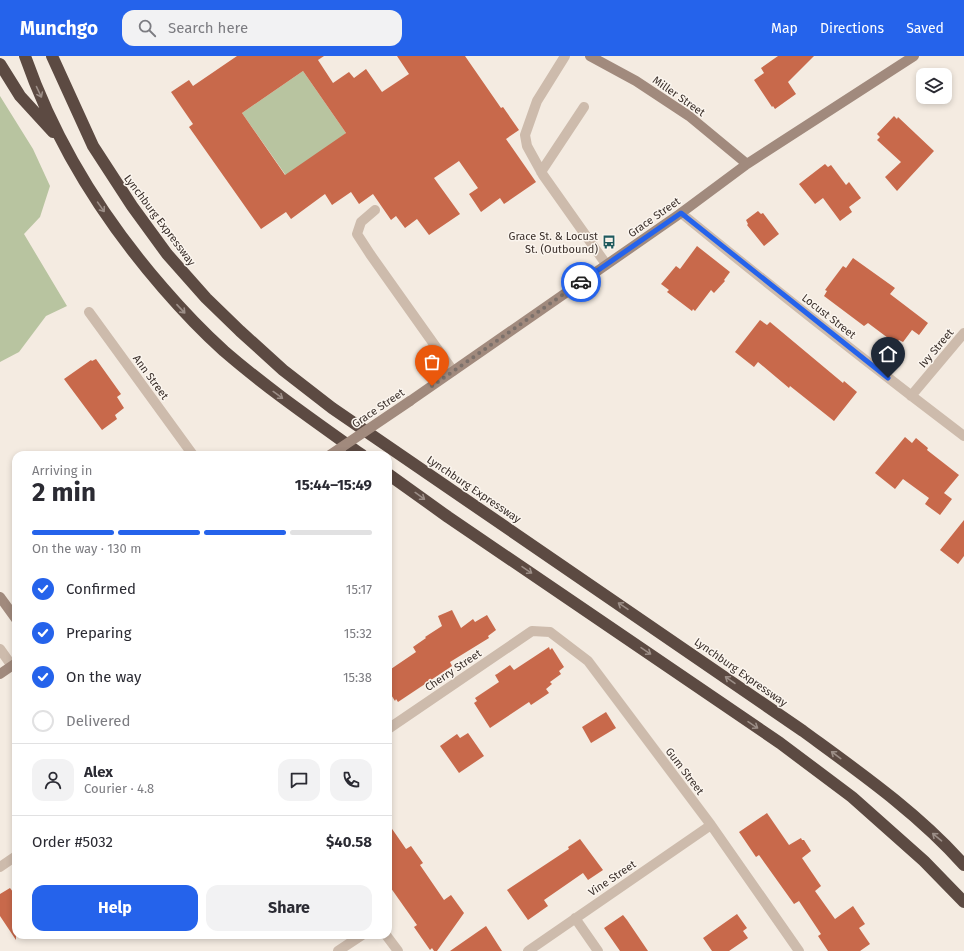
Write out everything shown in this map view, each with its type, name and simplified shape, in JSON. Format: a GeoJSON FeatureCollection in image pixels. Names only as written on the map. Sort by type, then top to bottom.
{"type":"FeatureCollection","features":[{"type":"Feature","properties":{"kind":"highway"},"geometry":{"type":"LineString","coordinates":[[25,56],[35,84],[60,139],[98,204],[140,262],[182,310],[224,351],[274,392],[356,451]]}},
{"type":"Feature","properties":{"kind":"highway","name":"Lynchburg Expressway"},"geometry":{"type":"LineString","coordinates":[[52,56],[93,146],[132,206],[167,254],[206,298],[283,370],[332,408],[809,735],[877,786],[946,845],[964,865]]}},
{"type":"Feature","properties":{"kind":"highway"},"geometry":{"type":"LineString","coordinates":[[0,64],[20,96],[60,139]]}},
{"type":"Feature","properties":{"kind":"highway"},"geometry":{"type":"LineString","coordinates":[[392,477],[448,517],[780,743],[852,798],[924,861],[964,902]]}},
{"type":"Feature","properties":{"kind":"main road","name":"Miller Street"},"geometry":{"type":"LineString","coordinates":[[590,56],[636,81],[689,116],[747,164]]}},
{"type":"Feature","properties":{"kind":"main road","name":"Grace Street"},"geometry":{"type":"LineString","coordinates":[[336,451],[681,213],[747,164],[914,56]]}},
{"type":"Feature","properties":{"kind":"main road"},"geometry":{"type":"LineString","coordinates":[[0,597],[12,614]]}},
{"type":"Feature","properties":{"kind":"main road"},"geometry":{"type":"LineString","coordinates":[[0,674],[12,665]]}},
{"type":"Feature","properties":{"kind":"street"},"geometry":{"type":"LineString","coordinates":[[565,56],[549,79],[537,101],[525,135],[527,146],[541,172],[606,264]]}},
{"type":"Feature","properties":{"kind":"street"},"geometry":{"type":"LineString","coordinates":[[541,172],[584,107]]}},
{"type":"Feature","properties":{"kind":"street"},"geometry":{"type":"LineString","coordinates":[[375,210],[361,222],[357,234],[453,371]]}},
{"type":"Feature","properties":{"kind":"street","name":"Locust Street"},"geometry":{"type":"LineString","coordinates":[[681,213],[911,396],[964,436]]}},
{"type":"Feature","properties":{"kind":"street","name":"Ann Street"},"geometry":{"type":"LineString","coordinates":[[90,312],[190,451]]}},
{"type":"Feature","properties":{"kind":"street","name":"Ivy Street"},"geometry":{"type":"LineString","coordinates":[[911,396],[964,333]]}},
{"type":"Feature","properties":{"kind":"street","name":"Cherry Street"},"geometry":{"type":"LineString","coordinates":[[392,726],[532,631]]}},
{"type":"Feature","properties":{"kind":"street","name":"Gum Street"},"geometry":{"type":"LineString","coordinates":[[532,631],[550,632],[588,661],[711,825],[799,951]]}},
{"type":"Feature","properties":{"kind":"street"},"geometry":{"type":"LineString","coordinates":[[0,649],[12,662]]}},
{"type":"Feature","properties":{"kind":"street","name":"Vine Street"},"geometry":{"type":"LineString","coordinates":[[528,951],[711,825]]}},
{"type":"Feature","properties":{"kind":"street"},"geometry":{"type":"LineString","coordinates":[[0,867],[12,859]]}},
{"type":"Feature","properties":{"kind":"street"},"geometry":{"type":"LineString","coordinates":[[575,918],[598,951]]}},
{"type":"Feature","properties":{"kind":"street"},"geometry":{"type":"LineString","coordinates":[[338,951],[356,939]]}},
{"type":"Feature","properties":{"kind":"street"},"geometry":{"type":"LineString","coordinates":[[389,939],[398,951]]}},
{"type":"Feature","properties":{"kind":"green space"},"geometry":{"type":"Polygon","coordinates":[[[303,71],[346,133],[294,187],[242,113],[303,71]]]}},
{"type":"Feature","properties":{"kind":"green space"},"geometry":{"type":"Polygon","coordinates":[[[0,96],[33,149],[50,186],[40,217],[24,234],[67,306],[46,316],[19,352],[0,362],[0,96]]]}},
{"type":"Feature","properties":{"kind":"building"},"geometry":{"type":"Polygon","coordinates":[[[237,56],[324,56],[318,60],[333,83],[349,72],[354,78],[366,69],[382,92],[409,74],[397,56],[465,56],[501,108],[503,107],[519,130],[506,139],[536,182],[504,204],[500,198],[481,212],[469,194],[478,188],[459,161],[434,178],[460,214],[429,235],[417,219],[405,228],[396,216],[391,220],[373,194],[359,204],[351,192],[332,205],[325,194],[291,219],[286,212],[261,229],[189,127],[193,124],[171,92],[189,80],[193,86],[237,56]],[[303,71],[242,113],[285,175],[346,133],[303,71]]]}},
{"type":"Feature","properties":{"kind":"building"},"geometry":{"type":"Polygon","coordinates":[[[778,56],[814,56],[788,82],[796,94],[775,109],[773,106],[772,107],[754,80],[764,73],[761,68],[778,56]]]}},
{"type":"Feature","properties":{"kind":"building"},"geometry":{"type":"Polygon","coordinates":[[[894,116],[897,119],[898,117],[934,151],[897,191],[885,177],[901,162],[877,140],[880,137],[877,134],[894,116]]]}},
{"type":"Feature","properties":{"kind":"building"},"geometry":{"type":"Polygon","coordinates":[[[825,164],[828,167],[831,165],[846,185],[849,182],[861,198],[849,207],[852,212],[840,221],[823,198],[815,204],[799,184],[825,164]]]}},
{"type":"Feature","properties":{"kind":"building"},"geometry":{"type":"Polygon","coordinates":[[[758,211],[761,214],[763,213],[779,234],[764,246],[747,225],[746,220],[758,211]]]}},
{"type":"Feature","properties":{"kind":"building"},"geometry":{"type":"Polygon","coordinates":[[[697,246],[730,272],[724,280],[725,281],[714,293],[711,290],[695,311],[693,309],[692,311],[667,292],[669,290],[661,284],[676,266],[680,269],[697,246]]]}},
{"type":"Feature","properties":{"kind":"building"},"geometry":{"type":"Polygon","coordinates":[[[853,258],[895,288],[890,294],[928,323],[919,335],[912,330],[903,342],[899,340],[896,344],[868,323],[864,326],[824,296],[827,291],[825,290],[843,266],[846,268],[853,258]]]}},
{"type":"Feature","properties":{"kind":"building"},"geometry":{"type":"Polygon","coordinates":[[[760,320],[767,325],[770,322],[843,383],[844,381],[857,392],[834,421],[790,386],[789,388],[758,362],[754,367],[735,352],[760,320]]]}},
{"type":"Feature","properties":{"kind":"building"},"geometry":{"type":"Polygon","coordinates":[[[96,359],[121,394],[117,397],[124,408],[115,415],[117,419],[102,430],[64,379],[91,360],[96,359]]]}},
{"type":"Feature","properties":{"kind":"building"},"geometry":{"type":"Polygon","coordinates":[[[905,437],[912,443],[916,438],[928,448],[927,450],[959,475],[944,493],[952,499],[940,515],[925,504],[929,498],[903,479],[895,489],[875,473],[905,437]]]}},
{"type":"Feature","properties":{"kind":"building"},"geometry":{"type":"Polygon","coordinates":[[[964,520],[964,556],[958,564],[940,550],[964,520]]]}},
{"type":"Feature","properties":{"kind":"building"},"geometry":{"type":"Polygon","coordinates":[[[452,610],[461,628],[473,619],[475,622],[487,615],[496,630],[488,636],[489,638],[450,662],[452,666],[398,702],[396,699],[395,701],[392,696],[392,668],[416,652],[413,647],[442,626],[438,616],[452,610]]]}},
{"type":"Feature","properties":{"kind":"building"},"geometry":{"type":"Polygon","coordinates":[[[549,647],[550,650],[552,648],[564,667],[559,671],[561,674],[550,682],[552,684],[546,689],[549,693],[531,705],[529,702],[490,728],[474,703],[477,701],[475,698],[499,682],[495,675],[510,665],[514,670],[549,647]]]}},
{"type":"Feature","properties":{"kind":"building"},"geometry":{"type":"Polygon","coordinates":[[[606,712],[616,728],[591,743],[582,727],[606,712]]]}},
{"type":"Feature","properties":{"kind":"building"},"geometry":{"type":"Polygon","coordinates":[[[468,733],[484,756],[459,773],[440,746],[457,734],[460,738],[468,733]]]}},
{"type":"Feature","properties":{"kind":"building"},"geometry":{"type":"Polygon","coordinates":[[[767,813],[789,845],[801,838],[804,840],[811,851],[802,858],[821,886],[815,891],[835,919],[853,906],[865,924],[859,928],[870,944],[860,951],[828,951],[818,936],[821,934],[799,901],[794,904],[759,855],[756,857],[739,832],[767,813]]]}},
{"type":"Feature","properties":{"kind":"building"},"geometry":{"type":"Polygon","coordinates":[[[392,829],[406,849],[411,846],[423,863],[420,865],[444,900],[451,895],[464,913],[437,951],[434,951],[432,948],[430,950],[414,927],[417,925],[392,890],[392,829]]]}},
{"type":"Feature","properties":{"kind":"building"},"geometry":{"type":"Polygon","coordinates":[[[580,839],[603,870],[588,880],[583,873],[544,900],[548,906],[528,920],[507,890],[569,849],[568,847],[580,839]]]}},
{"type":"Feature","properties":{"kind":"building"},"geometry":{"type":"Polygon","coordinates":[[[10,888],[12,891],[12,934],[0,916],[0,894],[10,888]]]}},
{"type":"Feature","properties":{"kind":"building"},"geometry":{"type":"Polygon","coordinates":[[[737,914],[747,928],[743,931],[748,938],[729,951],[712,951],[703,938],[737,914]]]}},
{"type":"Feature","properties":{"kind":"building"},"geometry":{"type":"Polygon","coordinates":[[[623,915],[648,951],[620,951],[604,928],[623,915]]]}},
{"type":"Feature","properties":{"kind":"building"},"geometry":{"type":"Polygon","coordinates":[[[486,926],[502,951],[450,951],[486,926]]]}},
{"type":"Feature","properties":{"kind":"way so far"},"geometry":{"type":"LineString","coordinates":[[432,386],[581,282]]}},
{"type":"Feature","properties":{"kind":"place","name":"Grace St. & Locust St. (Outbound)"},"geometry":{"type":"Point","coordinates":[609,242]}},
{"type":"Feature","properties":{"kind":"route"},"geometry":{"type":"LineString","coordinates":[[581,282],[681,213],[888,378]]}}]}
